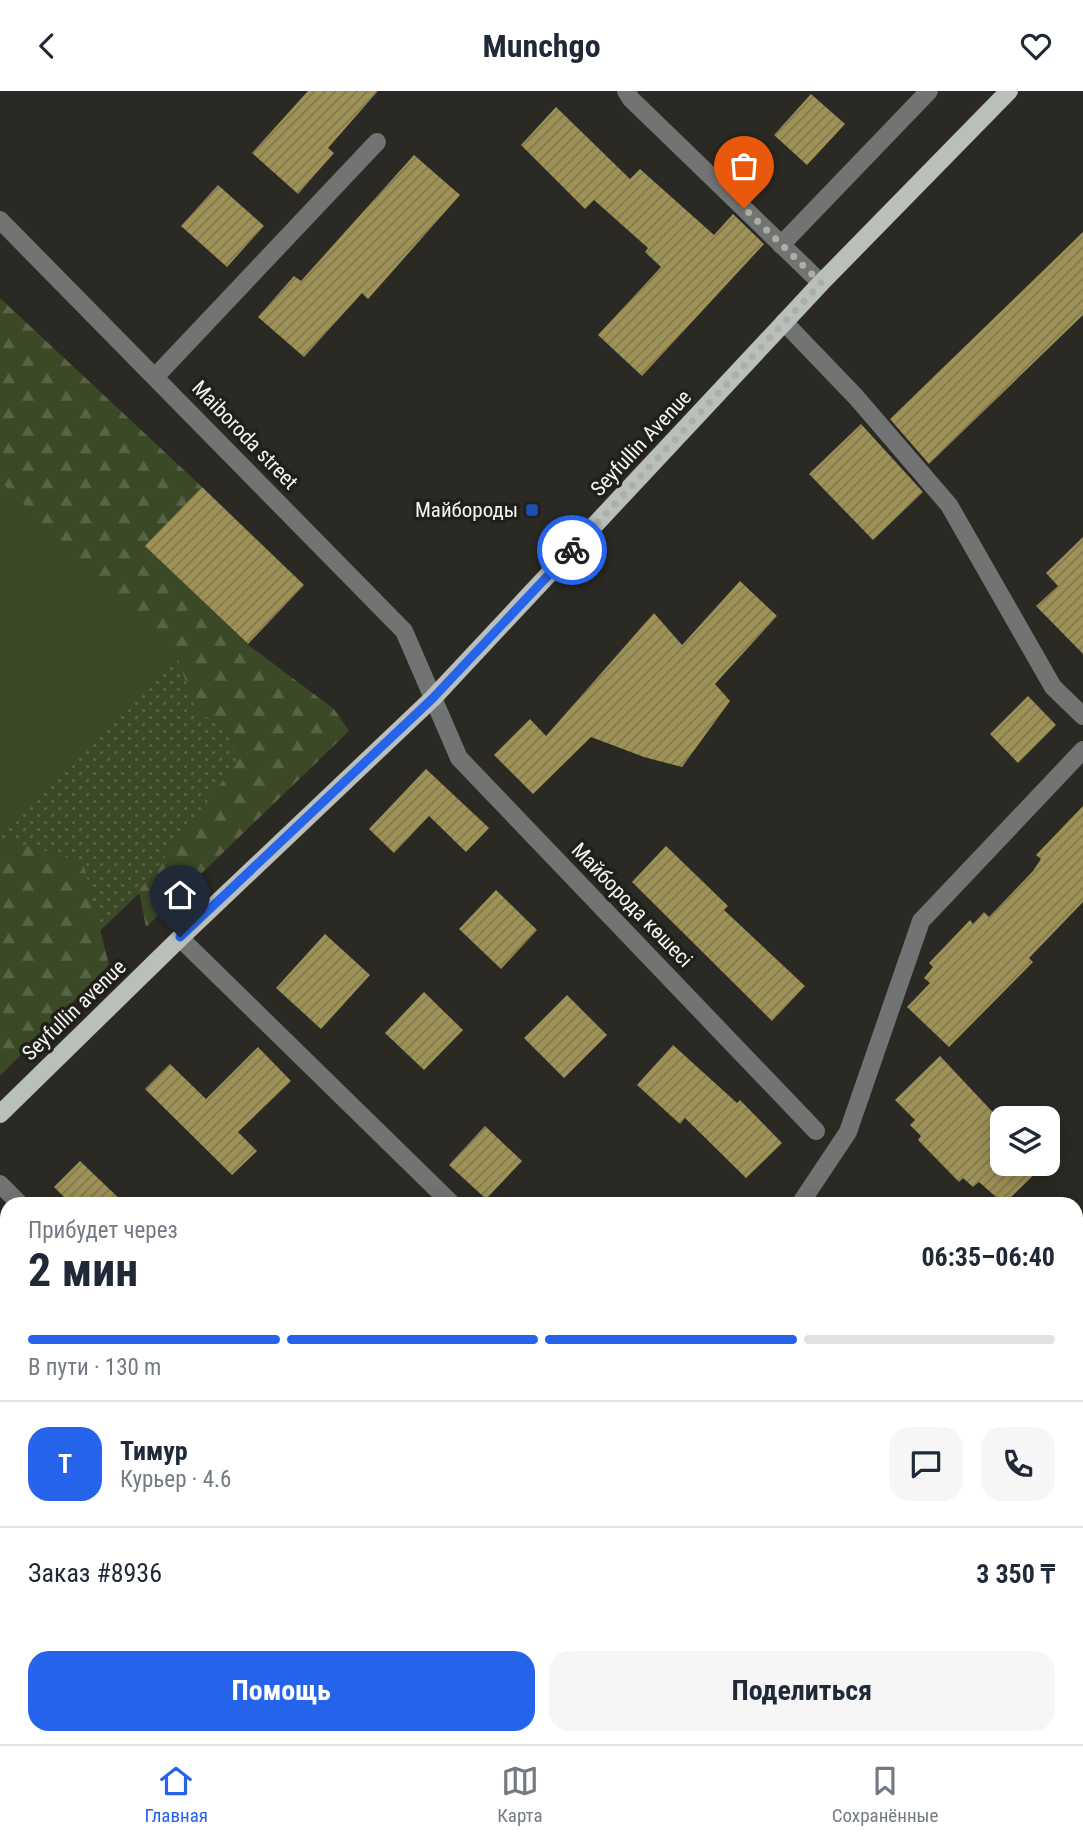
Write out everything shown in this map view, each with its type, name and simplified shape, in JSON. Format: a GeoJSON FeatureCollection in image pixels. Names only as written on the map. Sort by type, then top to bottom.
{"type":"FeatureCollection","features":[{"type":"Feature","properties":{"kind":"main road","name":"Seyfullin Avenue"},"geometry":{"type":"LineString","coordinates":[[180,937],[433,698],[821,283],[1009,91]]}},
{"type":"Feature","properties":{"kind":"main road","name":"Seyfullin avenue"},"geometry":{"type":"LineString","coordinates":[[0,1114],[180,937]]}},
{"type":"Feature","properties":{"kind":"street"},"geometry":{"type":"LineString","coordinates":[[626,91],[631,99],[821,283]]}},
{"type":"Feature","properties":{"kind":"street"},"geometry":{"type":"LineString","coordinates":[[782,245],[929,91]]}},
{"type":"Feature","properties":{"kind":"street"},"geometry":{"type":"LineString","coordinates":[[156,376],[377,142]]}},
{"type":"Feature","properties":{"kind":"street","name":"Maiboroda street"},"geometry":{"type":"LineString","coordinates":[[0,220],[404,631],[433,698]]}},
{"type":"Feature","properties":{"kind":"street"},"geometry":{"type":"LineString","coordinates":[[784,322],[856,397],[949,505],[1054,687],[1083,716]]}},
{"type":"Feature","properties":{"kind":"street","name":"Майборода көшесі"},"geometry":{"type":"LineString","coordinates":[[433,698],[459,758],[817,1131]]}},
{"type":"Feature","properties":{"kind":"street"},"geometry":{"type":"LineString","coordinates":[[805,1197],[848,1132],[921,921],[1083,750]]}},
{"type":"Feature","properties":{"kind":"street"},"geometry":{"type":"LineString","coordinates":[[180,937],[445,1197]]}},
{"type":"Feature","properties":{"kind":"street"},"geometry":{"type":"LineString","coordinates":[[0,1184],[13,1197]]}},
{"type":"Feature","properties":{"kind":"green space"},"geometry":{"type":"Polygon","coordinates":[[[0,298],[202,487],[146,546],[247,644],[334,709],[349,731],[146,927],[139,891],[241,757],[223,729],[196,710],[176,654],[0,481],[0,298]]]}},
{"type":"Feature","properties":{"kind":"green space"},"geometry":{"type":"Polygon","coordinates":[[[0,395],[311,728],[0,1027],[0,395]]]}},
{"type":"Feature","properties":{"kind":"green space"},"geometry":{"type":"Polygon","coordinates":[[[0,481],[176,654],[0,833],[0,481]]]}},
{"type":"Feature","properties":{"kind":"green space"},"geometry":{"type":"Polygon","coordinates":[[[0,838],[83,862],[109,965],[0,1076],[0,838]]]}},
{"type":"Feature","properties":{"kind":"building"},"geometry":{"type":"Polygon","coordinates":[[[308,91],[378,91],[328,148],[334,153],[298,194],[252,153],[308,91]]]}},
{"type":"Feature","properties":{"kind":"building"},"geometry":{"type":"Polygon","coordinates":[[[811,94],[845,124],[807,165],[774,135],[811,94]]]}},
{"type":"Feature","properties":{"kind":"building"},"geometry":{"type":"Polygon","coordinates":[[[556,107],[630,179],[640,169],[714,235],[733,214],[764,244],[642,376],[598,335],[661,267],[645,252],[648,248],[594,200],[585,209],[521,145],[556,107]]]}},
{"type":"Feature","properties":{"kind":"building"},"geometry":{"type":"Polygon","coordinates":[[[414,155],[460,195],[368,299],[362,293],[304,357],[258,317],[294,276],[301,281],[414,155]]]}},
{"type":"Feature","properties":{"kind":"building"},"geometry":{"type":"Polygon","coordinates":[[[218,185],[264,226],[227,267],[181,226],[218,185]]]}},
{"type":"Feature","properties":{"kind":"building"},"geometry":{"type":"Polygon","coordinates":[[[1083,232],[1083,315],[929,464],[890,419],[1083,232]]]}},
{"type":"Feature","properties":{"kind":"building"},"geometry":{"type":"Polygon","coordinates":[[[861,424],[923,492],[873,540],[809,474],[861,424]]]}},
{"type":"Feature","properties":{"kind":"building"},"geometry":{"type":"Polygon","coordinates":[[[202,487],[304,585],[248,644],[145,546],[202,487]]]}},
{"type":"Feature","properties":{"kind":"building"},"geometry":{"type":"Polygon","coordinates":[[[1083,537],[1083,654],[1036,606],[1058,586],[1046,573],[1083,537]]]}},
{"type":"Feature","properties":{"kind":"building"},"geometry":{"type":"Polygon","coordinates":[[[740,581],[777,616],[715,684],[730,701],[682,767],[644,757],[591,737],[533,794],[494,755],[530,719],[546,736],[654,613],[682,645],[740,581]]]}},
{"type":"Feature","properties":{"kind":"building"},"geometry":{"type":"Polygon","coordinates":[[[1028,696],[1056,725],[1018,763],[990,734],[1028,696]]]}},
{"type":"Feature","properties":{"kind":"building"},"geometry":{"type":"Polygon","coordinates":[[[426,769],[489,828],[466,852],[429,816],[394,853],[369,829],[426,769]]]}},
{"type":"Feature","properties":{"kind":"building"},"geometry":{"type":"Polygon","coordinates":[[[1083,806],[1083,902],[1029,958],[1033,962],[949,1047],[907,1007],[930,983],[924,978],[933,967],[929,963],[970,920],[973,924],[984,912],[989,917],[1033,871],[1041,859],[1036,855],[1083,806]]]}},
{"type":"Feature","properties":{"kind":"building"},"geometry":{"type":"Polygon","coordinates":[[[666,846],[728,906],[724,910],[805,986],[772,1021],[632,882],[666,846]]]}},
{"type":"Feature","properties":{"kind":"building"},"geometry":{"type":"Polygon","coordinates":[[[496,890],[537,930],[501,969],[459,929],[496,890]]]}},
{"type":"Feature","properties":{"kind":"building"},"geometry":{"type":"Polygon","coordinates":[[[325,934],[370,975],[321,1029],[276,988],[325,934]]]}},
{"type":"Feature","properties":{"kind":"building"},"geometry":{"type":"Polygon","coordinates":[[[424,992],[463,1030],[424,1070],[385,1033],[424,992]]]}},
{"type":"Feature","properties":{"kind":"building"},"geometry":{"type":"Polygon","coordinates":[[[567,995],[607,1035],[564,1078],[524,1038],[567,995]]]}},
{"type":"Feature","properties":{"kind":"building"},"geometry":{"type":"Polygon","coordinates":[[[673,1045],[737,1103],[740,1100],[782,1143],[746,1178],[685,1118],[680,1124],[637,1085],[673,1045]]]}},
{"type":"Feature","properties":{"kind":"building"},"geometry":{"type":"Polygon","coordinates":[[[258,1047],[291,1081],[238,1132],[257,1151],[232,1175],[145,1089],[170,1064],[206,1099],[258,1047]]]}},
{"type":"Feature","properties":{"kind":"building"},"geometry":{"type":"Polygon","coordinates":[[[940,1056],[990,1109],[990,1176],[1033,1176],[1011,1197],[996,1197],[979,1182],[973,1187],[963,1178],[959,1182],[918,1140],[921,1136],[910,1125],[915,1120],[895,1100],[940,1056]]]}},
{"type":"Feature","properties":{"kind":"building"},"geometry":{"type":"Polygon","coordinates":[[[485,1126],[522,1161],[488,1197],[484,1197],[449,1165],[485,1126]]]}},
{"type":"Feature","properties":{"kind":"building"},"geometry":{"type":"Polygon","coordinates":[[[80,1161],[118,1197],[64,1197],[54,1187],[80,1161]]]}},
{"type":"Feature","properties":{"kind":"way so far"},"geometry":{"type":"LineString","coordinates":[[572,550],[821,283],[744,208]]}},
{"type":"Feature","properties":{"kind":"place","name":"Майбороды"},"geometry":{"type":"Point","coordinates":[532,510]}},
{"type":"Feature","properties":{"kind":"route"},"geometry":{"type":"LineString","coordinates":[[180,937],[433,698],[572,550]]}}]}
